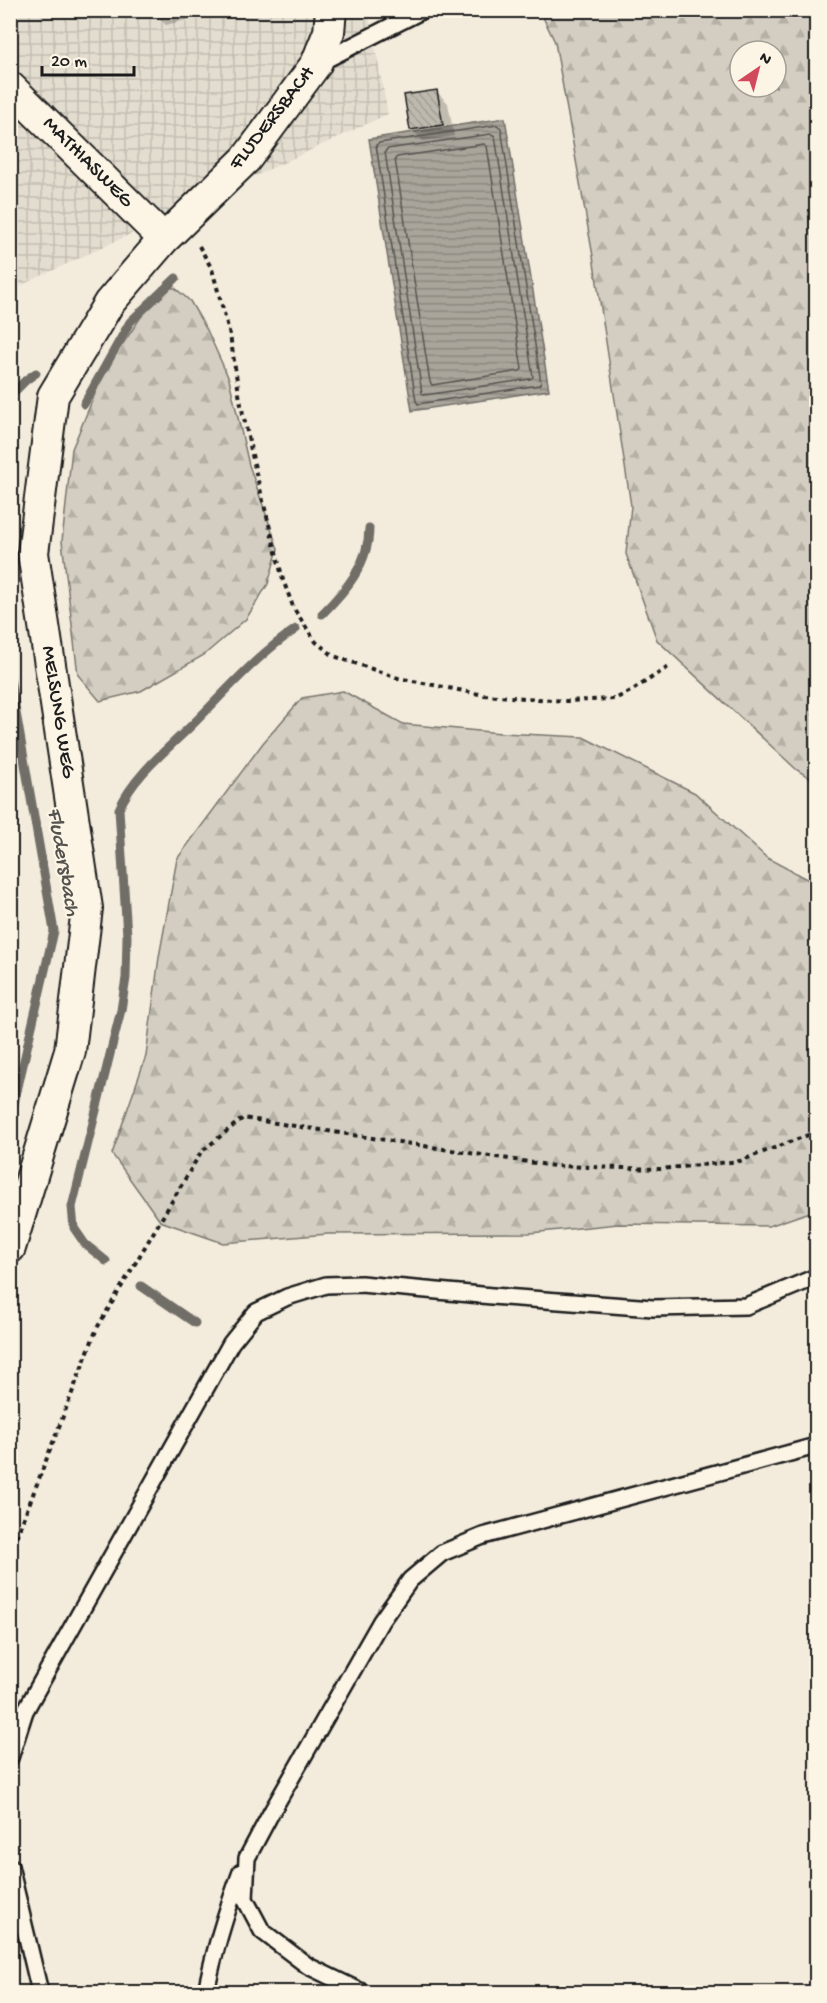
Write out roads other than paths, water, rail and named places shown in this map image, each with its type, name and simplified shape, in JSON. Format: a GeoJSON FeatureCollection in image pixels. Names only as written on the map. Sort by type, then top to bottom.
{"type":"FeatureCollection","features":[{"type":"Feature","properties":{"kind":"street","name":"FLUDERSBACH"},"geometry":{"type":"LineString","coordinates":[[174,230],[246,159],[316,64],[329,32],[331,10]]}},
{"type":"Feature","properties":{"kind":"street","name":"MATHIASWEG"},"geometry":{"type":"LineString","coordinates":[[10,87],[174,230]]}},
{"type":"Feature","properties":{"kind":"street","name":"MELSUNG WEG"},"geometry":{"type":"LineString","coordinates":[[10,1248],[70,1051],[87,908],[33,553],[53,396],[110,303],[174,230]]}},
{"type":"Feature","properties":{"kind":"lane"},"geometry":{"type":"LineString","coordinates":[[316,64],[423,10]]}},
{"type":"Feature","properties":{"kind":"lane"},"geometry":{"type":"LineString","coordinates":[[10,1758],[25,1711],[231,1343],[256,1312],[287,1297],[326,1285],[361,1284],[653,1308],[746,1306],[816,1277]]}},
{"type":"Feature","properties":{"kind":"lane"},"geometry":{"type":"LineString","coordinates":[[206,1992],[225,1914],[247,1858],[381,1621],[410,1580],[441,1553],[483,1536],[816,1446]]}},
{"type":"Feature","properties":{"kind":"lane"},"geometry":{"type":"LineString","coordinates":[[247,1858],[245,1899],[262,1931],[308,1966],[362,1992]]}},
{"type":"Feature","properties":{"kind":"lane"},"geometry":{"type":"LineString","coordinates":[[10,1866],[40,1992]]}},
{"type":"Feature","properties":{"kind":"water"},"geometry":{"type":"Polygon","coordinates":[[[505,118],[549,390],[412,411],[369,139],[505,118]]]}},
{"type":"Feature","properties":{"kind":"waterway","name":"Fludersbach"},"geometry":{"type":"LineString","coordinates":[[84,404],[130,322],[176,278]]}},
{"type":"Feature","properties":{"kind":"waterway","name":"Fludersbach"},"geometry":{"type":"LineString","coordinates":[[10,396],[36,373]]}},
{"type":"Feature","properties":{"kind":"waterway"},"geometry":{"type":"LineString","coordinates":[[322,614],[354,576],[365,553],[369,528]]}},
{"type":"Feature","properties":{"kind":"waterway"},"geometry":{"type":"LineString","coordinates":[[106,1261],[85,1244],[74,1228],[72,1207],[121,1010],[126,978],[127,936],[119,809],[133,785],[152,763],[255,661],[296,629]]}},
{"type":"Feature","properties":{"kind":"waterway","name":"Fludersbach"},"geometry":{"type":"LineString","coordinates":[[10,678],[54,931],[10,1121]]}},
{"type":"Feature","properties":{"kind":"waterway"},"geometry":{"type":"LineString","coordinates":[[141,1286],[195,1323]]}}]}
